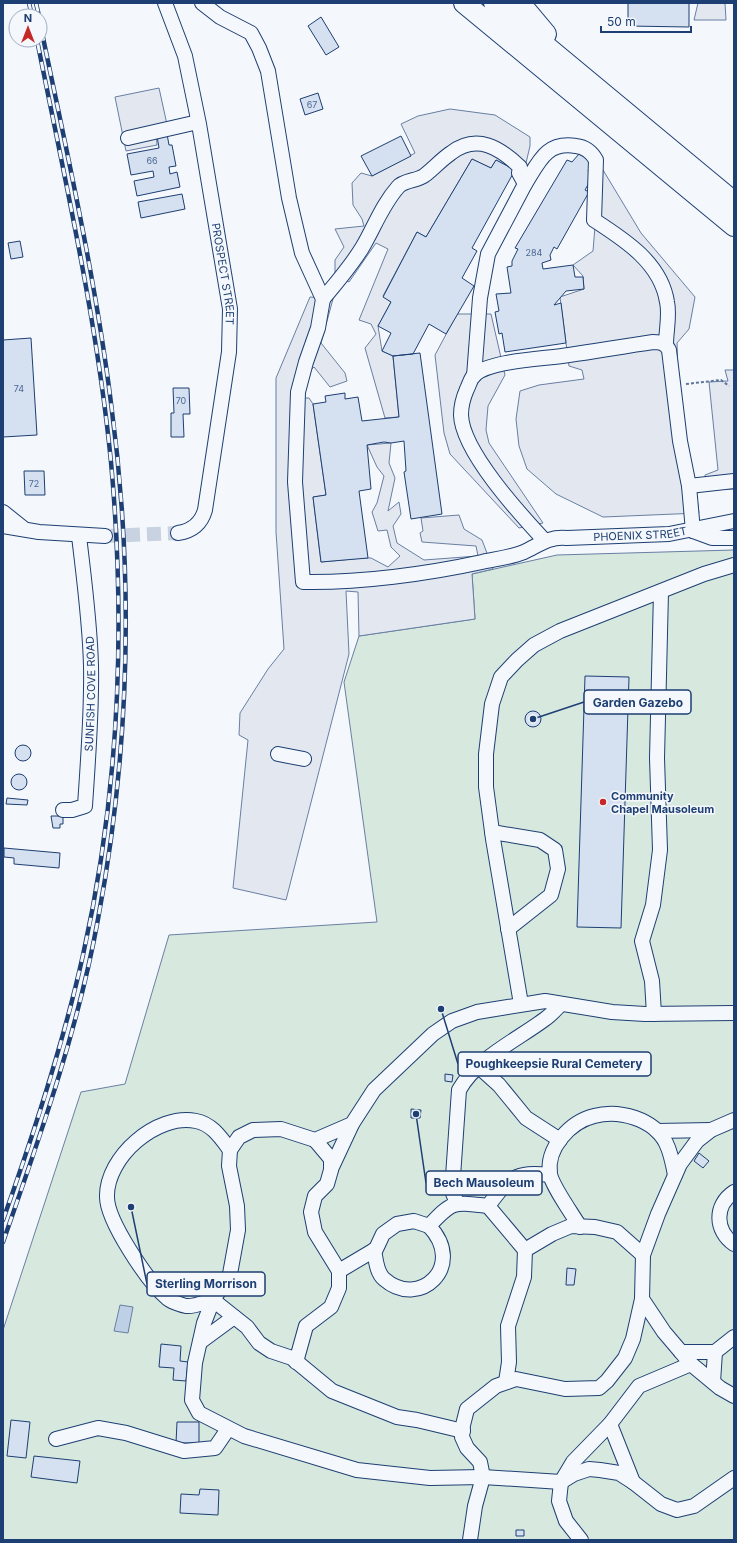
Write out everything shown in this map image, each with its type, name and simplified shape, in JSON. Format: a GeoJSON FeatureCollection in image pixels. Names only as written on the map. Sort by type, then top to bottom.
{"type":"FeatureCollection","features":[{"type":"Feature","properties":{"kind":"highway"},"geometry":{"type":"LineString","coordinates":[[464,3],[734,226]]}},
{"type":"Feature","properties":{"kind":"highway"},"geometry":{"type":"LineString","coordinates":[[494,3],[734,202]]}},
{"type":"Feature","properties":{"kind":"highway"},"geometry":{"type":"LineString","coordinates":[[520,3],[578,73]]}},
{"type":"Feature","properties":{"kind":"highway"},"geometry":{"type":"LineString","coordinates":[[711,207],[734,234]]}},
{"type":"Feature","properties":{"kind":"street","name":"PROSPECT STREET"},"geometry":{"type":"LineString","coordinates":[[165,3],[185,56],[198,122],[230,309],[229,352],[205,510],[201,522],[197,526],[187,531],[178,533]]}},
{"type":"Feature","properties":{"kind":"street"},"geometry":{"type":"LineString","coordinates":[[202,3],[220,17],[251,33],[259,48],[268,71],[289,198],[302,253],[323,299]]}},
{"type":"Feature","properties":{"kind":"street"},"geometry":{"type":"LineString","coordinates":[[128,138],[198,122]]}},
{"type":"Feature","properties":{"kind":"street"},"geometry":{"type":"LineString","coordinates":[[525,184],[519,173],[520,167],[505,153],[486,143],[465,144],[451,152],[424,176],[399,186],[378,217],[362,247],[346,272],[323,299],[318,328],[306,362],[298,392],[295,482],[303,582],[335,582],[397,576],[476,563],[523,552],[544,540],[499,488],[483,465],[465,433],[461,416],[462,401],[474,376],[480,298],[488,254],[525,184],[549,150],[555,146],[569,145],[587,149],[596,160],[594,220],[638,252],[657,273],[667,302],[666,345],[671,360],[680,441],[689,486],[692,531],[712,538],[734,538]]}},
{"type":"Feature","properties":{"kind":"street"},"geometry":{"type":"LineString","coordinates":[[474,376],[486,369],[519,360],[567,356],[653,342],[660,342],[666,345]]}},
{"type":"Feature","properties":{"kind":"street"},"geometry":{"type":"LineString","coordinates":[[689,486],[734,481]]}},
{"type":"Feature","properties":{"kind":"street"},"geometry":{"type":"LineString","coordinates":[[3,512],[25,530]]}},
{"type":"Feature","properties":{"kind":"street","name":"PHOENIX STREET"},"geometry":{"type":"LineString","coordinates":[[544,540],[559,537],[669,534],[692,531],[734,521]]}},
{"type":"Feature","properties":{"kind":"street"},"geometry":{"type":"LineString","coordinates":[[3,526],[79,536],[105,536]]}},
{"type":"Feature","properties":{"kind":"street","name":"SUNFISH COVE ROAD"},"geometry":{"type":"LineString","coordinates":[[63,810],[72,810],[85,806],[90,734],[91,666],[86,595],[79,536]]}},
{"type":"Feature","properties":{"kind":"street"},"geometry":{"type":"LineString","coordinates":[[521,1004],[492,832],[486,786],[486,754],[492,704],[501,677],[534,645],[560,631],[704,574],[734,565]]}},
{"type":"Feature","properties":{"kind":"street"},"geometry":{"type":"LineString","coordinates":[[654,1014],[652,981],[642,942],[653,905],[660,850],[657,758],[661,592]]}},
{"type":"Feature","properties":{"kind":"street"},"geometry":{"type":"LineString","coordinates":[[278,754],[304,759]]}},
{"type":"Feature","properties":{"kind":"street"},"geometry":{"type":"LineString","coordinates":[[492,832],[540,840],[556,850],[558,869],[551,895],[508,929]]}},
{"type":"Feature","properties":{"kind":"street"},"geometry":{"type":"LineString","coordinates":[[330,1170],[352,1124],[374,1090],[433,1034],[452,1021],[477,1012],[545,1001],[612,1012],[654,1014],[725,1011],[734,1013]]}},
{"type":"Feature","properties":{"kind":"street"},"geometry":{"type":"LineString","coordinates":[[457,1203],[452,1192],[459,1090],[466,1077],[522,1034],[546,1019],[561,1004]]}},
{"type":"Feature","properties":{"kind":"street"},"geometry":{"type":"LineString","coordinates":[[479,1067],[499,1085],[526,1118],[560,1140]]}},
{"type":"Feature","properties":{"kind":"street"},"geometry":{"type":"LineString","coordinates":[[580,1227],[550,1175],[550,1157],[560,1140],[574,1126],[594,1116],[602,1115],[618,1114],[642,1120],[657,1131],[666,1142],[675,1175]]}},
{"type":"Feature","properties":{"kind":"street"},"geometry":{"type":"LineString","coordinates":[[470,1540],[475,1506],[483,1476],[480,1462],[467,1448],[462,1437],[467,1409],[481,1396],[496,1386],[516,1379],[565,1388],[599,1388],[617,1370],[625,1358],[634,1339],[642,1299],[643,1255],[680,1164],[688,1151],[697,1141],[712,1130],[734,1120]]}},
{"type":"Feature","properties":{"kind":"street"},"geometry":{"type":"LineString","coordinates":[[213,1300],[187,1306],[167,1298],[148,1276],[122,1238],[106,1198],[109,1177],[120,1160],[140,1138],[155,1127],[178,1121],[196,1121],[208,1125],[216,1132],[230,1150]]}},
{"type":"Feature","properties":{"kind":"street"},"geometry":{"type":"LineString","coordinates":[[315,1140],[352,1124]]}},
{"type":"Feature","properties":{"kind":"street"},"geometry":{"type":"LineString","coordinates":[[296,1362],[306,1326],[330,1307],[339,1288],[339,1271],[315,1232],[311,1212],[316,1196],[327,1184],[330,1170],[330,1159],[315,1140],[281,1129],[253,1130],[239,1137],[230,1150],[229,1166],[237,1206],[238,1230],[230,1274],[213,1300],[204,1323],[195,1363],[192,1400],[199,1413],[228,1429],[284,1449],[357,1470],[430,1478],[483,1476],[561,1482],[574,1474],[589,1469],[619,1473],[634,1482],[660,1504],[677,1510],[694,1506],[734,1478]]}},
{"type":"Feature","properties":{"kind":"street"},"geometry":{"type":"LineString","coordinates":[[657,1131],[712,1130]]}},
{"type":"Feature","properties":{"kind":"street"},"geometry":{"type":"LineString","coordinates":[[488,1206],[502,1186],[514,1177],[530,1173],[550,1175]]}},
{"type":"Feature","properties":{"kind":"street"},"geometry":{"type":"LineString","coordinates":[[734,1192],[722,1203],[719,1212],[719,1222],[722,1231],[727,1239],[734,1244]]}},
{"type":"Feature","properties":{"kind":"street"},"geometry":{"type":"LineString","coordinates":[[429,1226],[442,1212],[457,1203],[488,1206],[525,1250],[524,1278],[508,1326],[509,1362],[506,1382]]}},
{"type":"Feature","properties":{"kind":"street"},"geometry":{"type":"LineString","coordinates":[[339,1271],[374,1250],[383,1234],[397,1224],[414,1220],[429,1226],[438,1235],[443,1247],[442,1264],[436,1278],[426,1286],[410,1290],[396,1286],[383,1279],[377,1268],[374,1250]]}},
{"type":"Feature","properties":{"kind":"street"},"geometry":{"type":"LineString","coordinates":[[525,1250],[552,1234],[571,1226],[595,1227],[617,1232],[643,1255]]}},
{"type":"Feature","properties":{"kind":"street"},"geometry":{"type":"LineString","coordinates":[[642,1299],[664,1332],[691,1364],[712,1382],[734,1396]]}},
{"type":"Feature","properties":{"kind":"street"},"geometry":{"type":"LineString","coordinates":[[213,1300],[247,1327],[259,1343],[271,1351],[292,1358],[332,1391],[397,1417],[417,1420],[463,1431]]}},
{"type":"Feature","properties":{"kind":"street"},"geometry":{"type":"LineString","coordinates":[[200,1342],[234,1317]]}},
{"type":"Feature","properties":{"kind":"street"},"geometry":{"type":"LineString","coordinates":[[681,1352],[715,1352],[734,1337]]}},
{"type":"Feature","properties":{"kind":"street"},"geometry":{"type":"LineString","coordinates":[[712,1382],[715,1352]]}},
{"type":"Feature","properties":{"kind":"street"},"geometry":{"type":"LineString","coordinates":[[581,1540],[566,1521],[559,1501],[561,1482],[573,1462],[610,1424],[639,1386],[691,1364]]}},
{"type":"Feature","properties":{"kind":"street"},"geometry":{"type":"LineString","coordinates":[[610,1424],[634,1482]]}},
{"type":"Feature","properties":{"kind":"street"},"geometry":{"type":"LineString","coordinates":[[56,1439],[98,1428],[126,1433],[184,1451],[215,1448],[228,1429]]}},
{"type":"Feature","properties":{"kind":"path"},"geometry":{"type":"LineString","coordinates":[[674,385],[721,380],[729,386]]}},
{"type":"Feature","properties":{"kind":"shaded area"},"geometry":{"type":"Polygon","coordinates":[[[698,3],[725,3],[726,20],[694,20],[698,3]]]}},
{"type":"Feature","properties":{"kind":"shaded area"},"geometry":{"type":"Polygon","coordinates":[[[159,88],[168,129],[156,132],[157,145],[126,151],[115,97],[159,88]]]}},
{"type":"Feature","properties":{"kind":"shaded area"},"geometry":{"type":"Polygon","coordinates":[[[450,109],[495,115],[530,137],[530,146],[526,163],[515,170],[496,160],[491,168],[472,159],[426,237],[417,232],[383,296],[391,302],[378,326],[382,351],[393,356],[399,417],[385,418],[365,348],[376,334],[371,324],[359,320],[388,249],[376,243],[349,282],[335,274],[335,260],[344,247],[335,229],[364,226],[362,219],[353,205],[352,183],[361,173],[372,176],[415,153],[401,124],[418,116],[450,109]]]}},
{"type":"Feature","properties":{"kind":"shaded area"},"geometry":{"type":"Polygon","coordinates":[[[600,165],[641,233],[695,297],[689,329],[677,343],[679,405],[694,477],[699,513],[603,517],[556,494],[527,469],[519,446],[516,419],[520,391],[539,385],[584,379],[582,370],[569,366],[560,297],[584,289],[583,276],[573,265],[593,251],[600,165]]]}},
{"type":"Feature","properties":{"kind":"shaded area"},"geometry":{"type":"Polygon","coordinates":[[[310,297],[333,299],[321,343],[345,373],[347,381],[330,387],[314,367],[301,380],[303,398],[309,398],[313,404],[326,495],[313,497],[321,562],[371,558],[388,567],[400,556],[391,547],[387,530],[378,531],[372,512],[377,503],[384,476],[377,467],[367,445],[391,443],[389,463],[395,478],[388,511],[399,502],[401,514],[393,526],[397,543],[424,560],[478,556],[476,546],[422,542],[420,533],[423,531],[421,518],[459,515],[464,529],[482,540],[493,569],[472,574],[475,619],[359,636],[358,592],[346,591],[349,654],[286,900],[233,888],[248,740],[239,735],[240,713],[268,669],[284,649],[276,532],[276,378],[310,297]]]}},
{"type":"Feature","properties":{"kind":"shaded area"},"geometry":{"type":"Polygon","coordinates":[[[457,314],[491,314],[505,375],[488,406],[486,430],[489,443],[543,523],[519,528],[450,454],[444,433],[435,355],[457,314]]]}},
{"type":"Feature","properties":{"kind":"shaded area"},"geometry":{"type":"Polygon","coordinates":[[[725,370],[734,370],[734,489],[706,490],[705,475],[718,470],[709,382],[728,381],[725,370]]]}},
{"type":"Feature","properties":{"kind":"shaded area"},"geometry":{"type":"Polygon","coordinates":[[[734,550],[734,1540],[3,1540],[3,1330],[81,1092],[125,1084],[169,935],[377,922],[344,682],[359,636],[475,619],[472,574],[557,555],[734,550]]]}},
{"type":"Feature","properties":{"kind":"water"},"geometry":{"type":"Polygon","coordinates":[[[120,1305],[133,1307],[128,1333],[114,1331],[120,1305]]]}},
{"type":"Feature","properties":{"kind":"building"},"geometry":{"type":"Polygon","coordinates":[[[628,3],[689,3],[689,27],[628,26],[628,3]]]}},
{"type":"Feature","properties":{"kind":"building"},"geometry":{"type":"Polygon","coordinates":[[[321,17],[339,47],[326,55],[308,26],[321,17]]]}},
{"type":"Feature","properties":{"kind":"building"},"geometry":{"type":"Polygon","coordinates":[[[318,93],[323,109],[305,115],[300,99],[318,93]]]}},
{"type":"Feature","properties":{"kind":"building"},"geometry":{"type":"Polygon","coordinates":[[[167,134],[169,145],[172,145],[176,166],[169,167],[170,174],[177,172],[180,187],[137,196],[134,181],[154,177],[153,171],[131,175],[127,154],[159,148],[157,136],[167,134]]]}},
{"type":"Feature","properties":{"kind":"building"},"geometry":{"type":"Polygon","coordinates":[[[401,136],[411,156],[372,176],[361,156],[401,136]]]}},
{"type":"Feature","properties":{"kind":"building"},"geometry":{"type":"Polygon","coordinates":[[[579,154],[593,162],[588,171],[594,174],[585,190],[589,192],[557,249],[554,247],[550,255],[551,260],[542,263],[543,269],[573,265],[575,277],[583,277],[584,289],[566,291],[554,305],[561,303],[566,343],[505,352],[502,333],[499,334],[495,312],[499,311],[496,294],[511,293],[507,267],[512,266],[512,261],[518,249],[515,248],[567,160],[572,162],[579,154]]]}},
{"type":"Feature","properties":{"kind":"building"},"geometry":{"type":"Polygon","coordinates":[[[472,159],[491,168],[496,160],[515,170],[472,248],[477,251],[462,278],[474,286],[446,334],[429,324],[413,354],[393,356],[382,351],[391,333],[378,326],[391,302],[383,297],[417,232],[426,237],[472,159]]]}},
{"type":"Feature","properties":{"kind":"building"},"geometry":{"type":"Polygon","coordinates":[[[182,194],[185,209],[141,218],[138,202],[182,194]]]}},
{"type":"Feature","properties":{"kind":"building"},"geometry":{"type":"Polygon","coordinates":[[[20,241],[23,257],[11,259],[8,243],[20,241]]]}},
{"type":"Feature","properties":{"kind":"building"},"geometry":{"type":"Polygon","coordinates":[[[31,338],[37,435],[3,437],[3,340],[31,338]]]}},
{"type":"Feature","properties":{"kind":"building"},"geometry":{"type":"Polygon","coordinates":[[[420,353],[442,514],[411,519],[404,472],[406,471],[404,441],[367,445],[371,489],[359,491],[368,558],[321,562],[313,497],[326,495],[313,404],[326,402],[325,396],[345,393],[345,399],[358,397],[362,421],[399,417],[393,356],[420,353]]]}},
{"type":"Feature","properties":{"kind":"building"},"geometry":{"type":"Polygon","coordinates":[[[173,388],[189,388],[190,414],[183,414],[184,437],[171,437],[171,413],[174,413],[173,388]]]}},
{"type":"Feature","properties":{"kind":"building"},"geometry":{"type":"Polygon","coordinates":[[[24,471],[44,471],[45,495],[25,495],[24,471]]]}},
{"type":"Feature","properties":{"kind":"building","name":"Community Chapel Mausoleum"},"geometry":{"type":"Polygon","coordinates":[[[585,676],[629,677],[621,928],[577,927],[585,676]]]}},
{"type":"Feature","properties":{"kind":"building"},"geometry":{"type":"Polygon","coordinates":[[[533,711],[539,713],[541,719],[539,725],[533,727],[527,725],[525,719],[527,713],[533,711]]]}},
{"type":"Feature","properties":{"kind":"building"},"geometry":{"type":"Polygon","coordinates":[[[23,745],[30,750],[31,753],[26,760],[23,761],[16,756],[15,753],[20,746],[23,745]]]}},
{"type":"Feature","properties":{"kind":"building"},"geometry":{"type":"Polygon","coordinates":[[[19,774],[26,779],[27,782],[22,789],[19,790],[12,785],[11,782],[16,775],[19,774]]]}},
{"type":"Feature","properties":{"kind":"building"},"geometry":{"type":"Polygon","coordinates":[[[7,798],[28,800],[27,805],[6,804],[7,798]]]}},
{"type":"Feature","properties":{"kind":"building"},"geometry":{"type":"Polygon","coordinates":[[[51,816],[63,816],[63,824],[60,824],[60,828],[53,828],[51,816]]]}},
{"type":"Feature","properties":{"kind":"building"},"geometry":{"type":"Polygon","coordinates":[[[4,848],[60,853],[59,868],[14,864],[14,858],[4,857],[4,848]]]}},
{"type":"Feature","properties":{"kind":"building"},"geometry":{"type":"Polygon","coordinates":[[[445,1074],[453,1075],[452,1082],[445,1081],[445,1074]]]}},
{"type":"Feature","properties":{"kind":"building"},"geometry":{"type":"Polygon","coordinates":[[[411,1109],[421,1110],[420,1118],[411,1118],[411,1109]]]}},
{"type":"Feature","properties":{"kind":"building"},"geometry":{"type":"Polygon","coordinates":[[[699,1153],[709,1161],[703,1168],[694,1161],[699,1153]]]}},
{"type":"Feature","properties":{"kind":"building"},"geometry":{"type":"Polygon","coordinates":[[[567,1268],[576,1269],[574,1285],[566,1285],[567,1268]]]}},
{"type":"Feature","properties":{"kind":"building"},"geometry":{"type":"Polygon","coordinates":[[[161,1344],[181,1346],[180,1361],[188,1362],[186,1381],[173,1380],[174,1368],[159,1367],[161,1344]]]}},
{"type":"Feature","properties":{"kind":"building"},"geometry":{"type":"Polygon","coordinates":[[[11,1420],[30,1422],[26,1458],[7,1456],[11,1420]]]}},
{"type":"Feature","properties":{"kind":"building"},"geometry":{"type":"Polygon","coordinates":[[[177,1422],[199,1422],[199,1443],[176,1443],[177,1422]]]}},
{"type":"Feature","properties":{"kind":"building"},"geometry":{"type":"Polygon","coordinates":[[[34,1456],[80,1461],[77,1483],[31,1477],[34,1456]]]}},
{"type":"Feature","properties":{"kind":"building"},"geometry":{"type":"Polygon","coordinates":[[[200,1489],[219,1490],[218,1515],[180,1513],[181,1494],[199,1495],[200,1489]]]}},
{"type":"Feature","properties":{"kind":"building"},"geometry":{"type":"Polygon","coordinates":[[[516,1530],[524,1530],[524,1536],[516,1536],[516,1530]]]}},
{"type":"Feature","properties":{"kind":"tunnel"},"geometry":{"type":"LineString","coordinates":[[105,536],[178,533]]}},
{"type":"Feature","properties":{"kind":"railway"},"geometry":{"type":"LineString","coordinates":[[29,3],[30,8]]}},
{"type":"Feature","properties":{"kind":"railway"},"geometry":{"type":"LineString","coordinates":[[36,3],[37,8]]}},
{"type":"Feature","properties":{"kind":"railway"},"geometry":{"type":"LineString","coordinates":[[3,1220],[47,1089],[83,955],[105,833],[112,772],[118,648],[116,524],[105,409],[89,303],[39,48]]}},
{"type":"Feature","properties":{"kind":"railway"},"geometry":{"type":"LineString","coordinates":[[3,1242],[57,1082],[90,960],[109,855],[117,791],[125,661],[123,532],[111,403],[97,307],[70,165],[45,48]]}},
{"type":"Feature","properties":{"kind":"place","name":"Garden Gazebo"},"geometry":{"type":"Point","coordinates":[533,719]}},
{"type":"Feature","properties":{"kind":"place","name":"Community Chapel Mausoleum"},"geometry":{"type":"Point","coordinates":[603,802]}},
{"type":"Feature","properties":{"kind":"place","name":"Poughkeepsie Rural Cemetery"},"geometry":{"type":"Point","coordinates":[441,1009]}},
{"type":"Feature","properties":{"kind":"place","name":"Bech Mausoleum"},"geometry":{"type":"Point","coordinates":[416,1114]}},
{"type":"Feature","properties":{"kind":"place","name":"Sterling Morrison"},"geometry":{"type":"Point","coordinates":[131,1207]}}]}
